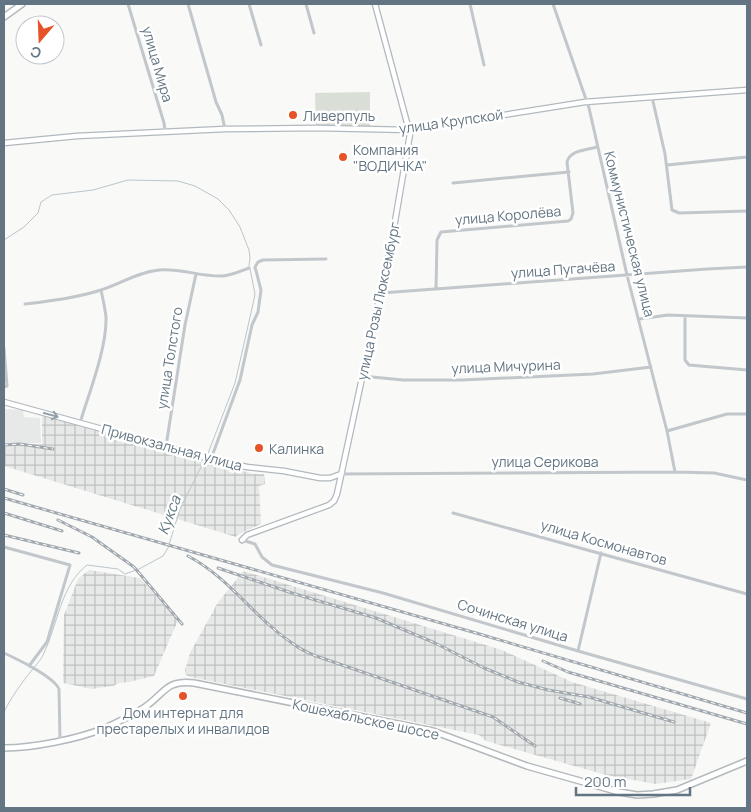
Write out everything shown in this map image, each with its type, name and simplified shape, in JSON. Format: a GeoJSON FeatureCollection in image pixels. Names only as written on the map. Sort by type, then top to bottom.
{"type":"FeatureCollection","features":[{"type":"Feature","properties":{"kind":"main road"},"geometry":{"type":"LineString","coordinates":[[4,17],[22,4]]}},
{"type":"Feature","properties":{"kind":"main road","name":"Кошехабльское шоссе"},"geometry":{"type":"LineString","coordinates":[[60,740],[104,728],[124,719],[146,706],[169,686],[180,682],[194,683],[433,731],[527,766],[636,795],[677,790],[747,761]]}},
{"type":"Feature","properties":{"kind":"main road"},"geometry":{"type":"LineString","coordinates":[[4,748],[60,740]]}},
{"type":"Feature","properties":{"kind":"street","name":"улица Мира"},"geometry":{"type":"LineString","coordinates":[[128,4],[165,131]]}},
{"type":"Feature","properties":{"kind":"street"},"geometry":{"type":"LineString","coordinates":[[188,4],[225,129]]}},
{"type":"Feature","properties":{"kind":"street"},"geometry":{"type":"LineString","coordinates":[[248,4],[261,45]]}},
{"type":"Feature","properties":{"kind":"street"},"geometry":{"type":"LineString","coordinates":[[306,4],[314,33]]}},
{"type":"Feature","properties":{"kind":"street","name":"улица Розы Люксембург"},"geometry":{"type":"LineString","coordinates":[[242,540],[248,535],[329,505],[338,494],[392,239],[410,130],[375,4]]}},
{"type":"Feature","properties":{"kind":"street"},"geometry":{"type":"LineString","coordinates":[[470,4],[484,65]]}},
{"type":"Feature","properties":{"kind":"street","name":"Коммунистическая улица"},"geometry":{"type":"LineString","coordinates":[[553,4],[589,108],[596,148],[667,431],[674,472]]}},
{"type":"Feature","properties":{"kind":"street","name":"улица Крупской"},"geometry":{"type":"LineString","coordinates":[[4,143],[165,131],[225,129],[410,130],[586,102],[747,90]]}},
{"type":"Feature","properties":{"kind":"street"},"geometry":{"type":"LineString","coordinates":[[652,97],[667,165],[672,210],[675,212],[747,210]]}},
{"type":"Feature","properties":{"kind":"street","name":"улица Королёва"},"geometry":{"type":"LineString","coordinates":[[436,289],[438,240],[441,232],[568,221],[572,219],[573,213],[567,162],[572,154],[596,148]]}},
{"type":"Feature","properties":{"kind":"street"},"geometry":{"type":"LineString","coordinates":[[667,165],[747,157]]}},
{"type":"Feature","properties":{"kind":"street"},"geometry":{"type":"LineString","coordinates":[[454,183],[569,172]]}},
{"type":"Feature","properties":{"kind":"street"},"geometry":{"type":"LineString","coordinates":[[208,458],[240,380],[252,325],[258,312],[261,290],[255,267],[262,260],[326,259]]}},
{"type":"Feature","properties":{"kind":"street","name":"улица Пугачёва"},"geometry":{"type":"LineString","coordinates":[[381,293],[707,268],[747,267]]}},
{"type":"Feature","properties":{"kind":"street"},"geometry":{"type":"LineString","coordinates":[[25,304],[51,301],[101,290],[142,273],[158,270],[183,270],[197,274],[224,276],[249,268]]}},
{"type":"Feature","properties":{"kind":"street","name":"улица Толстого"},"geometry":{"type":"LineString","coordinates":[[166,446],[185,324],[197,274]]}},
{"type":"Feature","properties":{"kind":"street"},"geometry":{"type":"LineString","coordinates":[[79,423],[97,371],[103,339],[106,318],[101,290]]}},
{"type":"Feature","properties":{"kind":"street"},"geometry":{"type":"LineString","coordinates":[[639,319],[668,315],[747,318]]}},
{"type":"Feature","properties":{"kind":"street"},"geometry":{"type":"LineString","coordinates":[[685,316],[685,360],[689,366],[747,370]]}},
{"type":"Feature","properties":{"kind":"street"},"geometry":{"type":"LineString","coordinates":[[4,348],[7,386],[4,387]]}},
{"type":"Feature","properties":{"kind":"street","name":"улица Мичурина"},"geometry":{"type":"LineString","coordinates":[[362,376],[403,380],[488,379],[593,374],[651,367]]}},
{"type":"Feature","properties":{"kind":"street","name":"Привокзальная улица"},"geometry":{"type":"LineString","coordinates":[[4,402],[247,467],[284,470],[320,478],[330,478],[342,474]]}},
{"type":"Feature","properties":{"kind":"street"},"geometry":{"type":"LineString","coordinates":[[667,431],[727,414],[747,414]]}},
{"type":"Feature","properties":{"kind":"street","name":"улица Серикова"},"geometry":{"type":"LineString","coordinates":[[342,474],[674,472],[714,473],[747,480]]}},
{"type":"Feature","properties":{"kind":"street","name":"улица Космонавтов"},"geometry":{"type":"LineString","coordinates":[[453,513],[747,594]]}},
{"type":"Feature","properties":{"kind":"street","name":"Сочинская улица"},"geometry":{"type":"LineString","coordinates":[[242,540],[255,544],[262,557],[272,565],[383,593],[578,652],[747,699]]}},
{"type":"Feature","properties":{"kind":"street"},"geometry":{"type":"LineString","coordinates":[[4,546],[70,565],[47,642],[32,667]]}},
{"type":"Feature","properties":{"kind":"street"},"geometry":{"type":"LineString","coordinates":[[578,652],[601,553]]}},
{"type":"Feature","properties":{"kind":"street"},"geometry":{"type":"LineString","coordinates":[[4,653],[32,667],[57,684],[59,690],[60,740]]}},
{"type":"Feature","properties":{"kind":"shaded area"},"geometry":{"type":"Polygon","coordinates":[[[370,92],[370,127],[316,125],[315,93],[370,92]]]}},
{"type":"Feature","properties":{"kind":"shaded area"},"geometry":{"type":"Polygon","coordinates":[[[4,409],[23,410],[24,417],[40,418],[41,443],[4,444],[4,409]]]}},
{"type":"Feature","properties":{"kind":"shaded area"},"geometry":{"type":"Polygon","coordinates":[[[42,414],[253,474],[264,474],[265,484],[259,486],[261,524],[236,537],[4,466],[4,445],[42,444],[42,414]]]}},
{"type":"Feature","properties":{"kind":"shaded area"},"geometry":{"type":"Polygon","coordinates":[[[89,570],[140,578],[178,620],[154,676],[92,689],[63,683],[64,615],[78,579],[89,570]]]}},
{"type":"Feature","properties":{"kind":"shaded area"},"geometry":{"type":"Polygon","coordinates":[[[243,571],[502,650],[572,682],[711,723],[691,779],[655,784],[606,775],[486,741],[479,735],[186,675],[185,670],[190,653],[217,604],[243,571]]]}},
{"type":"Feature","properties":{"kind":"waterway","name":"Кукса"},"geometry":{"type":"LineString","coordinates":[[4,240],[24,227],[38,213],[41,202],[52,195],[93,190],[128,180],[178,181],[195,186],[218,199],[229,210],[240,227],[249,250],[249,266]]}},
{"type":"Feature","properties":{"kind":"waterway","name":"Кукса"},"geometry":{"type":"LineString","coordinates":[[207,456],[235,383],[255,294],[250,269]]}},
{"type":"Feature","properties":{"kind":"waterway","name":"Кукса"},"geometry":{"type":"LineString","coordinates":[[4,712],[17,690],[42,657],[65,595],[78,574],[87,565],[118,569],[125,574],[163,556],[168,548],[180,509],[205,459]]}},
{"type":"Feature","properties":{"kind":"railway"},"geometry":{"type":"LineString","coordinates":[[4,445],[20,444],[53,449]]}},
{"type":"Feature","properties":{"kind":"railway"},"geometry":{"type":"LineString","coordinates":[[4,489],[23,495]]}},
{"type":"Feature","properties":{"kind":"railway"},"geometry":{"type":"LineString","coordinates":[[4,498],[476,633],[747,713]]}},
{"type":"Feature","properties":{"kind":"railway"},"geometry":{"type":"LineString","coordinates":[[4,513],[62,531]]}},
{"type":"Feature","properties":{"kind":"railway"},"geometry":{"type":"LineString","coordinates":[[58,520],[92,537],[134,567],[182,624]]}},
{"type":"Feature","properties":{"kind":"railway"},"geometry":{"type":"LineString","coordinates":[[4,535],[79,553]]}},
{"type":"Feature","properties":{"kind":"railway"},"geometry":{"type":"LineString","coordinates":[[188,556],[217,576],[268,624],[302,650],[493,717],[535,746]]}},
{"type":"Feature","properties":{"kind":"railway"},"geometry":{"type":"LineString","coordinates":[[218,568],[292,593],[376,618],[518,682],[548,690],[589,697],[674,722]]}},
{"type":"Feature","properties":{"kind":"railway"},"geometry":{"type":"LineString","coordinates":[[543,661],[568,672],[747,724]]}},
{"type":"Feature","properties":{"kind":"railway"},"geometry":{"type":"LineString","coordinates":[[560,698],[580,704]]}},
{"type":"Feature","properties":{"kind":"place","name":"Ливерпуль"},"geometry":{"type":"Point","coordinates":[293,115]}},
{"type":"Feature","properties":{"kind":"place","name":"Компания \"ВОДИЧКА\""},"geometry":{"type":"Point","coordinates":[343,157]}},
{"type":"Feature","properties":{"kind":"place","name":"Калинка"},"geometry":{"type":"Point","coordinates":[259,448]}},
{"type":"Feature","properties":{"kind":"place","name":"Дом интернат для престарелых и инвалидов"},"geometry":{"type":"Point","coordinates":[183,696]}}]}
